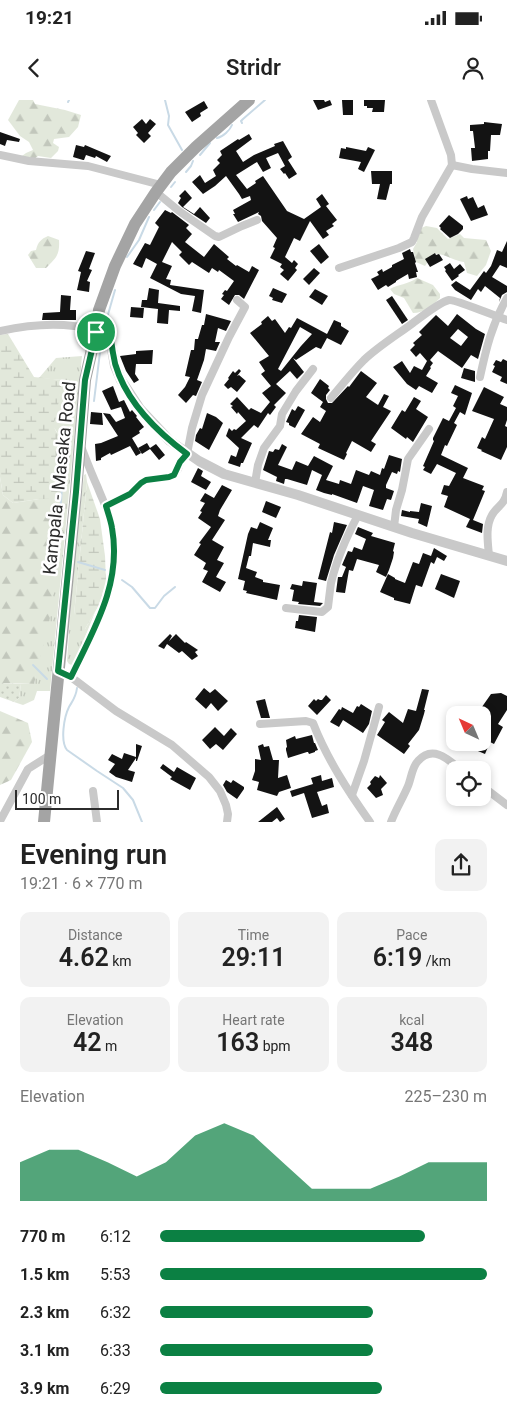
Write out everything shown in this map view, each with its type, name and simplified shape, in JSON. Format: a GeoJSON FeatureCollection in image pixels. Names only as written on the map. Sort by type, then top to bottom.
{"type":"FeatureCollection","features":[{"type":"Feature","properties":{"kind":"main road","name":"Kampala - Masaka Road"},"geometry":{"type":"LineString","coordinates":[[44,822],[85,380],[99,310],[115,266],[134,224],[158,188],[196,147],[248,100]]}},
{"type":"Feature","properties":{"kind":"street"},"geometry":{"type":"LineString","coordinates":[[339,268],[412,242],[416,235],[417,227],[422,217],[452,165],[451,154],[431,100]]}},
{"type":"Feature","properties":{"kind":"street"},"geometry":{"type":"LineString","coordinates":[[0,155],[29,161],[88,166],[158,188],[178,211],[215,236],[219,237],[258,220]]}},
{"type":"Feature","properties":{"kind":"street"},"geometry":{"type":"LineString","coordinates":[[452,165],[507,173]]}},
{"type":"Feature","properties":{"kind":"street"},"geometry":{"type":"LineString","coordinates":[[480,377],[489,337],[507,298]]}},
{"type":"Feature","properties":{"kind":"street"},"geometry":{"type":"LineString","coordinates":[[106,506],[130,494],[146,480],[174,475],[180,462],[187,454],[192,428],[202,395],[245,307],[237,300]]}},
{"type":"Feature","properties":{"kind":"street"},"geometry":{"type":"LineString","coordinates":[[331,398],[364,360],[424,315],[445,302],[455,300],[507,320]]}},
{"type":"Feature","properties":{"kind":"street"},"geometry":{"type":"LineString","coordinates":[[0,331],[43,325],[75,326],[104,333],[110,338],[115,366],[133,400],[170,441],[199,461],[224,474],[298,495],[394,527],[507,561]]}},
{"type":"Feature","properties":{"kind":"street"},"geometry":{"type":"LineString","coordinates":[[255,483],[258,465],[264,448],[280,426],[282,414],[296,391],[313,369]]}},
{"type":"Feature","properties":{"kind":"street"},"geometry":{"type":"LineString","coordinates":[[394,527],[408,459],[429,428]]}},
{"type":"Feature","properties":{"kind":"street"},"geometry":{"type":"LineString","coordinates":[[71,677],[102,610],[114,569],[112,527],[106,506],[79,444]]}},
{"type":"Feature","properties":{"kind":"street"},"geometry":{"type":"LineString","coordinates":[[489,556],[488,534],[490,519],[504,502],[507,492]]}},
{"type":"Feature","properties":{"kind":"street"},"geometry":{"type":"LineString","coordinates":[[286,608],[322,612],[328,607],[331,583],[351,528],[358,515]]}},
{"type":"Feature","properties":{"kind":"street"},"geometry":{"type":"LineString","coordinates":[[58,671],[71,677],[124,716],[172,745],[209,777],[220,792],[226,805],[227,822]]}},
{"type":"Feature","properties":{"kind":"street"},"geometry":{"type":"LineString","coordinates":[[352,795],[379,707]]}},
{"type":"Feature","properties":{"kind":"street"},"geometry":{"type":"LineString","coordinates":[[260,724],[313,723],[324,750],[370,822]]}},
{"type":"Feature","properties":{"kind":"street"},"geometry":{"type":"LineString","coordinates":[[391,822],[418,761],[434,753],[449,761]]}},
{"type":"Feature","properties":{"kind":"street"},"geometry":{"type":"LineString","coordinates":[[0,821],[28,769],[50,755]]}},
{"type":"Feature","properties":{"kind":"street"},"geometry":{"type":"LineString","coordinates":[[93,791],[97,822]]}},
{"type":"Feature","properties":{"kind":"street"},"geometry":{"type":"LineString","coordinates":[[491,793],[507,805]]}},
{"type":"Feature","properties":{"kind":"green space"},"geometry":{"type":"Polygon","coordinates":[[[19,100],[33,100],[35,104],[81,115],[78,127],[69,137],[54,139],[53,143],[59,147],[58,151],[51,158],[38,156],[33,160],[22,156],[33,150],[29,142],[20,136],[8,120],[19,100]]]}},
{"type":"Feature","properties":{"kind":"green space"},"geometry":{"type":"Polygon","coordinates":[[[426,226],[437,228],[448,239],[460,234],[464,238],[486,240],[491,251],[486,265],[477,276],[467,273],[464,262],[441,254],[433,254],[425,266],[416,262],[413,249],[417,242],[412,237],[419,229],[426,226]]]}},
{"type":"Feature","properties":{"kind":"green space"},"geometry":{"type":"Polygon","coordinates":[[[48,236],[59,240],[58,253],[46,268],[36,268],[28,255],[31,251],[36,250],[43,238],[48,236]]]}},
{"type":"Feature","properties":{"kind":"green space"},"geometry":{"type":"Polygon","coordinates":[[[417,278],[433,285],[440,294],[440,298],[421,312],[413,313],[404,298],[394,294],[390,289],[417,278]]]}},
{"type":"Feature","properties":{"kind":"green space"},"geometry":{"type":"Polygon","coordinates":[[[8,334],[34,377],[62,380],[54,421],[56,430],[64,438],[68,449],[64,474],[65,488],[61,501],[55,502],[53,499],[39,499],[13,503],[3,495],[0,477],[0,335],[8,334]]]}},
{"type":"Feature","properties":{"kind":"green space"},"geometry":{"type":"Polygon","coordinates":[[[82,356],[50,691],[37,691],[34,700],[23,705],[14,702],[19,698],[21,684],[34,684],[55,566],[52,524],[55,502],[61,501],[63,495],[68,449],[53,426],[62,380],[39,378],[56,358],[82,356]]]}},
{"type":"Feature","properties":{"kind":"green space"},"geometry":{"type":"Polygon","coordinates":[[[86,474],[87,482],[74,615],[85,629],[95,612],[72,665],[67,661],[70,614],[81,498],[84,475],[86,474]]]}},
{"type":"Feature","properties":{"kind":"green space"},"geometry":{"type":"Polygon","coordinates":[[[0,477],[3,495],[13,503],[54,499],[56,505],[52,524],[55,566],[52,609],[34,684],[0,683],[0,477]]]}},
{"type":"Feature","properties":{"kind":"green space"},"geometry":{"type":"Polygon","coordinates":[[[87,482],[100,519],[106,582],[99,605],[85,629],[81,631],[75,627],[74,615],[87,482]]]}},
{"type":"Feature","properties":{"kind":"green space"},"geometry":{"type":"Polygon","coordinates":[[[0,683],[21,684],[19,698],[14,702],[0,697],[0,683]]]}},
{"type":"Feature","properties":{"kind":"green space"},"geometry":{"type":"Polygon","coordinates":[[[0,711],[28,723],[32,742],[11,780],[0,785],[0,711]]]}},
{"type":"Feature","properties":{"kind":"building"},"geometry":{"type":"Polygon","coordinates":[[[313,100],[324,100],[325,102],[330,100],[332,105],[318,110],[313,100]]]}},
{"type":"Feature","properties":{"kind":"building"},"geometry":{"type":"Polygon","coordinates":[[[342,100],[353,100],[353,115],[343,115],[342,100]]]}},
{"type":"Feature","properties":{"kind":"building"},"geometry":{"type":"Polygon","coordinates":[[[364,100],[385,100],[384,112],[372,112],[373,108],[364,106],[364,100]]]}},
{"type":"Feature","properties":{"kind":"building"},"geometry":{"type":"Polygon","coordinates":[[[204,101],[208,108],[200,113],[201,116],[192,122],[185,112],[204,101]]]}},
{"type":"Feature","properties":{"kind":"building"},"geometry":{"type":"Polygon","coordinates":[[[142,119],[146,124],[150,119],[156,124],[148,133],[151,136],[144,143],[136,135],[138,133],[133,127],[142,119]]]}},
{"type":"Feature","properties":{"kind":"building"},"geometry":{"type":"Polygon","coordinates":[[[484,122],[502,124],[500,135],[491,135],[488,159],[472,161],[471,148],[475,148],[473,131],[470,131],[470,125],[484,124],[484,122]]]}},
{"type":"Feature","properties":{"kind":"building"},"geometry":{"type":"Polygon","coordinates":[[[0,132],[20,139],[19,142],[7,140],[5,146],[0,144],[0,132]]]}},
{"type":"Feature","properties":{"kind":"building"},"geometry":{"type":"Polygon","coordinates":[[[249,134],[252,139],[236,151],[243,162],[275,146],[274,144],[283,141],[292,157],[288,160],[297,174],[289,179],[284,174],[280,169],[285,166],[278,153],[266,158],[271,168],[263,172],[257,162],[236,175],[247,189],[263,176],[287,211],[304,219],[321,207],[316,199],[322,194],[329,204],[326,206],[337,220],[332,224],[334,226],[326,231],[329,235],[323,239],[310,221],[300,241],[294,238],[285,257],[292,263],[294,260],[298,264],[295,268],[297,270],[288,281],[280,274],[284,270],[280,267],[282,264],[270,258],[277,238],[262,221],[261,216],[258,214],[259,212],[238,222],[233,214],[235,214],[233,210],[251,200],[250,196],[242,199],[226,176],[203,194],[192,182],[200,175],[205,183],[216,176],[213,170],[220,163],[217,160],[222,155],[220,151],[249,134]]]}},
{"type":"Feature","properties":{"kind":"building"},"geometry":{"type":"Polygon","coordinates":[[[76,145],[84,147],[85,145],[111,156],[107,162],[96,156],[95,158],[86,155],[84,160],[73,157],[76,145]]]}},
{"type":"Feature","properties":{"kind":"building"},"geometry":{"type":"Polygon","coordinates":[[[346,147],[366,151],[368,147],[375,150],[364,172],[358,169],[361,162],[339,158],[341,148],[346,149],[346,147]]]}},
{"type":"Feature","properties":{"kind":"building"},"geometry":{"type":"Polygon","coordinates":[[[371,171],[392,171],[392,184],[390,184],[386,200],[377,199],[380,184],[372,184],[371,171]]]}},
{"type":"Feature","properties":{"kind":"building"},"geometry":{"type":"Polygon","coordinates":[[[185,190],[192,198],[183,207],[194,214],[200,207],[210,218],[206,223],[182,207],[178,203],[181,198],[179,196],[185,190]]]}},
{"type":"Feature","properties":{"kind":"building"},"geometry":{"type":"Polygon","coordinates":[[[467,196],[468,199],[473,197],[478,208],[484,205],[488,215],[471,221],[460,199],[467,196]]]}},
{"type":"Feature","properties":{"kind":"building"},"geometry":{"type":"Polygon","coordinates":[[[165,210],[172,212],[189,225],[186,228],[192,234],[185,242],[204,257],[214,244],[236,266],[249,272],[252,266],[259,270],[244,299],[239,295],[235,295],[229,305],[221,299],[224,295],[222,294],[225,290],[227,291],[234,281],[219,270],[218,272],[212,268],[209,273],[192,262],[189,265],[179,255],[182,252],[172,242],[162,262],[172,266],[166,279],[171,280],[170,285],[204,290],[201,313],[192,311],[195,296],[181,294],[150,278],[157,264],[146,258],[142,268],[133,264],[145,243],[150,245],[159,227],[155,223],[165,210]]]}},
{"type":"Feature","properties":{"kind":"building"},"geometry":{"type":"Polygon","coordinates":[[[449,215],[463,226],[463,229],[458,234],[450,238],[439,226],[449,215]]]}},
{"type":"Feature","properties":{"kind":"building"},"geometry":{"type":"Polygon","coordinates":[[[507,241],[507,268],[500,265],[492,277],[507,286],[507,292],[502,295],[499,302],[500,298],[485,286],[481,292],[478,289],[471,300],[455,290],[451,285],[456,281],[470,290],[484,271],[486,273],[491,266],[497,250],[502,252],[507,241]]]}},
{"type":"Feature","properties":{"kind":"building"},"geometry":{"type":"Polygon","coordinates":[[[319,244],[329,257],[321,264],[310,251],[319,244]]]}},
{"type":"Feature","properties":{"kind":"building"},"geometry":{"type":"Polygon","coordinates":[[[410,249],[416,262],[417,277],[409,279],[408,274],[388,287],[386,285],[378,290],[371,279],[379,275],[377,272],[382,269],[383,272],[404,259],[402,253],[410,249]]]}},
{"type":"Feature","properties":{"kind":"building"},"geometry":{"type":"Polygon","coordinates":[[[86,251],[95,253],[89,269],[92,270],[87,281],[90,282],[89,292],[77,290],[81,272],[78,271],[86,251]]]}},
{"type":"Feature","properties":{"kind":"building"},"geometry":{"type":"Polygon","coordinates":[[[435,253],[436,255],[439,254],[443,260],[430,267],[425,259],[435,253]]]}},
{"type":"Feature","properties":{"kind":"building"},"geometry":{"type":"Polygon","coordinates":[[[450,263],[454,269],[460,264],[465,270],[452,281],[444,267],[450,263]]]}},
{"type":"Feature","properties":{"kind":"building"},"geometry":{"type":"Polygon","coordinates":[[[314,268],[320,273],[309,285],[303,279],[314,268]]]}},
{"type":"Feature","properties":{"kind":"building"},"geometry":{"type":"Polygon","coordinates":[[[149,288],[159,290],[158,303],[180,306],[180,311],[169,310],[168,324],[157,323],[158,309],[141,307],[142,300],[147,300],[149,288]]]}},
{"type":"Feature","properties":{"kind":"building"},"geometry":{"type":"Polygon","coordinates":[[[273,288],[287,294],[282,303],[272,300],[273,298],[269,296],[273,288]]]}},
{"type":"Feature","properties":{"kind":"building"},"geometry":{"type":"Polygon","coordinates":[[[315,289],[328,296],[322,305],[309,297],[315,289]]]}},
{"type":"Feature","properties":{"kind":"building"},"geometry":{"type":"Polygon","coordinates":[[[61,295],[71,296],[70,310],[76,310],[76,320],[42,320],[43,313],[60,312],[61,295]]]}},
{"type":"Feature","properties":{"kind":"building"},"geometry":{"type":"Polygon","coordinates":[[[392,296],[408,320],[402,324],[386,300],[392,296]]]}},
{"type":"Feature","properties":{"kind":"building"},"geometry":{"type":"Polygon","coordinates":[[[131,307],[144,308],[143,318],[130,317],[131,307]]]}},
{"type":"Feature","properties":{"kind":"building"},"geometry":{"type":"Polygon","coordinates":[[[206,314],[231,321],[226,331],[218,328],[215,342],[220,342],[216,351],[206,349],[197,380],[202,382],[196,396],[193,395],[186,403],[178,395],[190,377],[185,376],[191,350],[194,350],[195,339],[198,339],[206,314]]]}},
{"type":"Feature","properties":{"kind":"building"},"geometry":{"type":"Polygon","coordinates":[[[457,314],[485,334],[478,359],[471,355],[462,368],[438,351],[430,360],[433,363],[426,376],[438,383],[432,393],[419,386],[416,390],[407,384],[393,367],[402,361],[410,373],[414,366],[422,370],[427,361],[420,353],[416,357],[410,350],[415,345],[413,343],[422,335],[419,332],[436,315],[448,326],[457,314]],[[458,329],[450,338],[461,346],[468,337],[458,329]]]}},
{"type":"Feature","properties":{"kind":"building"},"geometry":{"type":"Polygon","coordinates":[[[268,316],[272,321],[275,319],[285,333],[289,327],[291,328],[297,318],[327,334],[334,320],[341,323],[341,326],[349,331],[341,345],[327,338],[321,349],[316,347],[296,360],[293,358],[304,372],[297,379],[290,371],[276,384],[286,393],[274,405],[276,407],[270,415],[268,413],[258,428],[254,425],[241,438],[252,443],[240,467],[228,463],[231,455],[236,457],[239,448],[226,436],[229,428],[232,431],[236,430],[246,421],[238,412],[237,414],[230,404],[237,397],[249,410],[251,408],[261,413],[270,402],[262,393],[271,386],[261,374],[265,371],[259,362],[269,356],[250,333],[262,324],[261,322],[268,316]],[[300,327],[278,369],[281,371],[312,334],[300,327]]]}},
{"type":"Feature","properties":{"kind":"building"},"geometry":{"type":"Polygon","coordinates":[[[153,350],[152,364],[136,364],[135,374],[139,380],[134,383],[126,371],[120,356],[136,354],[136,351],[153,350]]]}},
{"type":"Feature","properties":{"kind":"building"},"geometry":{"type":"Polygon","coordinates":[[[503,359],[507,361],[507,384],[500,381],[502,377],[492,372],[496,360],[501,362],[503,359]]]}},
{"type":"Feature","properties":{"kind":"building"},"geometry":{"type":"Polygon","coordinates":[[[464,368],[475,371],[475,382],[461,378],[464,368]]]}},
{"type":"Feature","properties":{"kind":"building"},"geometry":{"type":"Polygon","coordinates":[[[239,369],[241,371],[237,376],[239,375],[246,381],[237,392],[231,387],[228,389],[224,385],[233,371],[235,373],[239,369]]]}},
{"type":"Feature","properties":{"kind":"building"},"geometry":{"type":"Polygon","coordinates":[[[361,371],[377,383],[366,397],[378,405],[384,394],[389,396],[383,407],[391,411],[371,441],[376,444],[371,452],[352,441],[344,460],[318,448],[320,444],[301,434],[313,417],[320,422],[326,411],[320,407],[323,402],[311,393],[320,379],[329,386],[330,390],[326,395],[326,399],[328,403],[332,403],[349,387],[361,371]]]}},
{"type":"Feature","properties":{"kind":"building"},"geometry":{"type":"Polygon","coordinates":[[[455,385],[472,393],[465,415],[460,412],[454,423],[457,425],[441,455],[468,468],[463,478],[484,486],[482,490],[485,491],[473,520],[483,524],[482,533],[466,527],[470,519],[444,507],[448,496],[441,494],[444,485],[449,486],[456,473],[437,464],[431,474],[423,470],[434,441],[433,438],[443,418],[449,421],[456,408],[453,406],[458,396],[451,393],[455,385]]]}},
{"type":"Feature","properties":{"kind":"building"},"geometry":{"type":"Polygon","coordinates":[[[113,386],[119,402],[124,400],[130,412],[132,410],[144,427],[139,431],[140,433],[132,438],[141,453],[136,456],[130,446],[111,455],[110,453],[101,458],[101,460],[96,461],[95,444],[118,436],[103,413],[110,414],[116,422],[125,418],[121,407],[111,410],[102,391],[113,386]]]}},
{"type":"Feature","properties":{"kind":"building"},"geometry":{"type":"Polygon","coordinates":[[[484,387],[504,397],[500,404],[507,407],[505,426],[507,427],[507,447],[501,460],[477,448],[482,437],[485,439],[494,419],[472,411],[484,387]]]}},
{"type":"Feature","properties":{"kind":"building"},"geometry":{"type":"Polygon","coordinates":[[[414,397],[421,401],[416,409],[428,417],[413,442],[391,428],[402,410],[405,412],[414,397]]]}},
{"type":"Feature","properties":{"kind":"building"},"geometry":{"type":"Polygon","coordinates":[[[298,406],[305,410],[295,428],[286,422],[292,409],[295,411],[298,406]]]}},
{"type":"Feature","properties":{"kind":"building"},"geometry":{"type":"Polygon","coordinates":[[[91,412],[102,413],[103,425],[90,424],[91,412]]]}},
{"type":"Feature","properties":{"kind":"building"},"geometry":{"type":"Polygon","coordinates":[[[207,413],[223,423],[209,450],[195,441],[200,428],[202,429],[207,413]]]}},
{"type":"Feature","properties":{"kind":"building"},"geometry":{"type":"Polygon","coordinates":[[[147,443],[150,448],[156,444],[165,455],[159,460],[150,449],[142,454],[138,448],[147,443]]]}},
{"type":"Feature","properties":{"kind":"building"},"geometry":{"type":"Polygon","coordinates":[[[282,444],[287,447],[278,465],[292,470],[296,461],[308,466],[314,456],[333,466],[326,480],[339,484],[340,480],[351,484],[356,470],[369,475],[371,471],[380,475],[389,455],[402,459],[400,472],[398,471],[397,474],[392,472],[386,485],[386,488],[394,491],[391,500],[387,499],[383,510],[369,506],[374,490],[363,486],[357,503],[316,490],[322,475],[312,470],[307,485],[287,479],[285,479],[284,484],[276,481],[277,477],[263,470],[269,451],[279,450],[282,444]]]}},
{"type":"Feature","properties":{"kind":"building"},"geometry":{"type":"Polygon","coordinates":[[[198,468],[203,471],[201,476],[211,482],[206,490],[191,482],[198,468]]]}},
{"type":"Feature","properties":{"kind":"building"},"geometry":{"type":"Polygon","coordinates":[[[222,485],[232,490],[218,516],[225,520],[212,540],[224,547],[217,560],[224,563],[216,577],[226,582],[220,592],[202,582],[208,571],[203,569],[206,563],[194,555],[201,544],[199,543],[211,527],[198,518],[205,503],[200,501],[205,493],[214,498],[222,485]]]}},
{"type":"Feature","properties":{"kind":"building"},"geometry":{"type":"Polygon","coordinates":[[[266,501],[281,507],[276,518],[262,512],[266,501]]]}},
{"type":"Feature","properties":{"kind":"building"},"geometry":{"type":"Polygon","coordinates":[[[421,503],[432,506],[427,527],[418,523],[419,519],[401,516],[402,510],[419,512],[421,503]]]}},
{"type":"Feature","properties":{"kind":"building"},"geometry":{"type":"Polygon","coordinates":[[[260,522],[273,528],[268,540],[271,540],[270,547],[253,543],[251,556],[249,556],[246,568],[257,572],[255,577],[263,580],[263,582],[280,585],[277,600],[246,593],[247,591],[243,590],[245,581],[238,579],[248,534],[251,527],[257,529],[260,522]]]}},
{"type":"Feature","properties":{"kind":"building"},"geometry":{"type":"Polygon","coordinates":[[[334,522],[347,525],[334,555],[326,581],[318,579],[334,522]]]}},
{"type":"Feature","properties":{"kind":"building"},"geometry":{"type":"Polygon","coordinates":[[[358,527],[373,533],[371,536],[395,543],[389,570],[386,577],[376,572],[379,565],[357,559],[353,571],[349,570],[345,593],[336,592],[338,577],[342,577],[346,567],[342,565],[348,551],[352,552],[354,547],[362,550],[366,539],[355,534],[358,527]]]}},
{"type":"Feature","properties":{"kind":"building"},"geometry":{"type":"Polygon","coordinates":[[[434,548],[447,556],[444,561],[437,557],[434,564],[431,562],[422,587],[416,585],[410,604],[394,600],[394,598],[380,592],[388,574],[405,583],[413,562],[419,564],[423,553],[431,556],[434,548]]]}},
{"type":"Feature","properties":{"kind":"building"},"geometry":{"type":"Polygon","coordinates":[[[441,574],[460,581],[454,598],[435,589],[441,574]]]}},
{"type":"Feature","properties":{"kind":"building"},"geometry":{"type":"Polygon","coordinates":[[[303,581],[317,583],[314,602],[323,603],[320,606],[298,604],[299,602],[292,601],[294,590],[290,589],[292,584],[302,586],[303,581]]]}},
{"type":"Feature","properties":{"kind":"building"},"geometry":{"type":"Polygon","coordinates":[[[299,615],[317,617],[315,632],[295,628],[299,615]]]}},
{"type":"Feature","properties":{"kind":"building"},"geometry":{"type":"Polygon","coordinates":[[[170,634],[172,636],[169,641],[176,634],[185,643],[198,650],[195,652],[198,656],[192,660],[182,651],[179,653],[167,644],[164,649],[158,646],[170,634]]]}},
{"type":"Feature","properties":{"kind":"building"},"geometry":{"type":"Polygon","coordinates":[[[204,688],[210,693],[215,689],[228,701],[218,711],[211,703],[206,709],[195,699],[204,688]]]}},
{"type":"Feature","properties":{"kind":"building"},"geometry":{"type":"Polygon","coordinates":[[[422,689],[429,690],[424,714],[419,730],[408,744],[410,746],[404,754],[377,735],[385,722],[382,720],[389,712],[403,723],[408,709],[416,711],[422,689]]]}},
{"type":"Feature","properties":{"kind":"building"},"geometry":{"type":"Polygon","coordinates":[[[501,693],[507,696],[507,710],[498,724],[503,727],[494,744],[491,742],[491,706],[483,706],[491,694],[501,693]]]}},
{"type":"Feature","properties":{"kind":"building"},"geometry":{"type":"Polygon","coordinates":[[[326,695],[331,700],[317,715],[308,706],[314,699],[316,701],[318,699],[322,700],[326,695]]]}},
{"type":"Feature","properties":{"kind":"building"},"geometry":{"type":"Polygon","coordinates":[[[265,699],[270,718],[261,718],[256,701],[265,699]]]}},
{"type":"Feature","properties":{"kind":"building"},"geometry":{"type":"Polygon","coordinates":[[[361,704],[372,711],[369,724],[363,733],[343,720],[339,727],[330,722],[342,707],[353,713],[357,706],[359,707],[361,704]]]}},
{"type":"Feature","properties":{"kind":"building"},"geometry":{"type":"Polygon","coordinates":[[[215,727],[224,736],[231,728],[237,734],[223,750],[216,744],[210,749],[202,740],[215,727]]]}},
{"type":"Feature","properties":{"kind":"building"},"geometry":{"type":"Polygon","coordinates":[[[312,735],[318,750],[309,754],[307,752],[288,758],[286,740],[295,736],[296,739],[312,735]]]}},
{"type":"Feature","properties":{"kind":"building"},"geometry":{"type":"Polygon","coordinates":[[[136,744],[142,746],[137,761],[136,758],[128,770],[135,772],[132,782],[116,777],[109,772],[115,764],[108,760],[112,754],[122,759],[124,753],[136,757],[136,744]]]}},
{"type":"Feature","properties":{"kind":"building"},"geometry":{"type":"Polygon","coordinates":[[[263,744],[264,747],[269,746],[273,760],[279,760],[278,778],[287,775],[291,788],[279,792],[277,796],[257,790],[259,782],[252,780],[255,771],[255,759],[261,760],[258,746],[263,744]]]}},
{"type":"Feature","properties":{"kind":"building"},"geometry":{"type":"Polygon","coordinates":[[[163,764],[174,772],[177,767],[196,778],[190,790],[170,779],[172,777],[160,768],[163,764]]]}},
{"type":"Feature","properties":{"kind":"building"},"geometry":{"type":"Polygon","coordinates":[[[321,775],[322,781],[332,778],[334,787],[317,792],[322,806],[327,804],[329,813],[312,818],[304,793],[292,797],[290,791],[313,784],[311,778],[321,775]]]}},
{"type":"Feature","properties":{"kind":"building"},"geometry":{"type":"Polygon","coordinates":[[[380,775],[387,783],[381,789],[383,795],[376,798],[367,788],[375,776],[379,778],[380,775]]]}},
{"type":"Feature","properties":{"kind":"building"},"geometry":{"type":"Polygon","coordinates":[[[226,780],[231,783],[233,780],[244,787],[237,799],[227,792],[223,785],[226,780]]]}},
{"type":"Feature","properties":{"kind":"building"},"geometry":{"type":"Polygon","coordinates":[[[277,807],[285,819],[280,822],[277,818],[272,822],[258,822],[277,807]]]}},
{"type":"Feature","properties":{"kind":"waterway"},"geometry":{"type":"LineString","coordinates":[[165,100],[169,116],[168,125],[182,150]]}},
{"type":"Feature","properties":{"kind":"waterway"},"geometry":{"type":"LineString","coordinates":[[242,123],[241,121],[265,100]]}},
{"type":"Feature","properties":{"kind":"waterway"},"geometry":{"type":"LineString","coordinates":[[217,138],[226,133],[232,125]]}},
{"type":"Feature","properties":{"kind":"waterway"},"geometry":{"type":"LineString","coordinates":[[200,155],[210,143]]}},
{"type":"Feature","properties":{"kind":"waterway"},"geometry":{"type":"LineString","coordinates":[[186,172],[193,161]]}},
{"type":"Feature","properties":{"kind":"waterway"},"geometry":{"type":"LineString","coordinates":[[171,187],[175,182]]}},
{"type":"Feature","properties":{"kind":"waterway"},"geometry":{"type":"LineString","coordinates":[[154,210],[160,202]]}},
{"type":"Feature","properties":{"kind":"waterway"},"geometry":{"type":"LineString","coordinates":[[127,257],[139,240],[149,217]]}},
{"type":"Feature","properties":{"kind":"waterway"},"geometry":{"type":"LineString","coordinates":[[107,318],[115,290]]}},
{"type":"Feature","properties":{"kind":"waterway"},"geometry":{"type":"LineString","coordinates":[[94,401],[102,336]]}},
{"type":"Feature","properties":{"kind":"waterway"},"geometry":{"type":"LineString","coordinates":[[57,555],[62,487]]}},
{"type":"Feature","properties":{"kind":"waterway"},"geometry":{"type":"LineString","coordinates":[[78,562],[105,570]]}},
{"type":"Feature","properties":{"kind":"waterway"},"geometry":{"type":"LineString","coordinates":[[122,580],[132,587],[150,608],[155,608],[164,596],[175,587]]}},
{"type":"Feature","properties":{"kind":"waterway"},"geometry":{"type":"LineString","coordinates":[[33,665],[47,679]]}},
{"type":"Feature","properties":{"kind":"waterway"},"geometry":{"type":"LineString","coordinates":[[77,688],[64,723],[63,735],[65,746],[67,750],[123,788],[133,800],[142,822]]}},
{"type":"Feature","properties":{"kind":"route"},"geometry":{"type":"LineString","coordinates":[[96,332],[107,334],[110,338],[115,366],[133,400],[170,441],[187,454],[180,462],[174,475],[146,480],[130,494],[106,506],[114,541],[114,569],[111,584],[102,610],[71,677],[58,671],[85,380],[96,332]]}}]}
